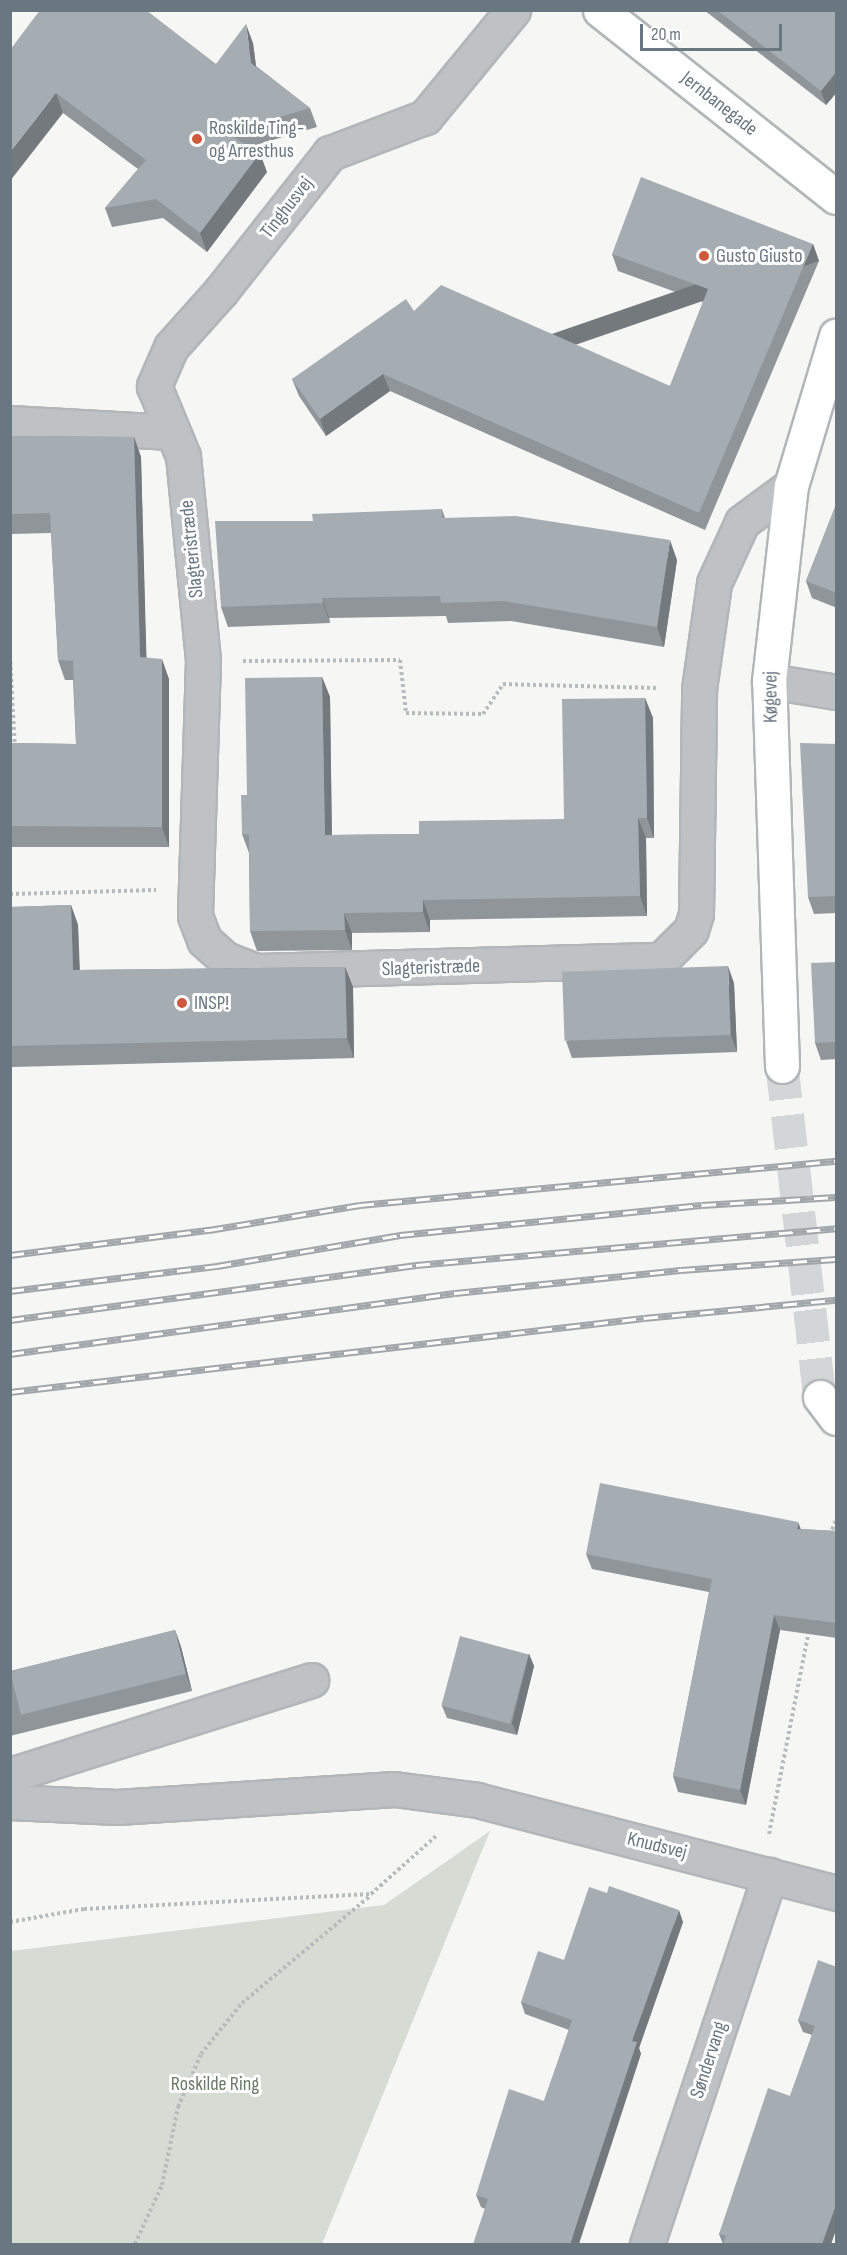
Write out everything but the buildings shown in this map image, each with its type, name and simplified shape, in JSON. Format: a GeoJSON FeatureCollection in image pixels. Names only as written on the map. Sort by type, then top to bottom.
{"type":"FeatureCollection","features":[{"type":"Feature","properties":{"kind":"main road","name":"Jernbanegade"},"geometry":{"type":"LineString","coordinates":[[600,10],[837,197]]}},
{"type":"Feature","properties":{"kind":"main road","name":"Køgevej"},"geometry":{"type":"LineString","coordinates":[[782,1066],[769,681],[791,486],[837,336]]}},
{"type":"Feature","properties":{"kind":"street","name":"Tinghusvej"},"geometry":{"type":"LineString","coordinates":[[172,432],[154,386],[171,347],[221,291],[330,153],[425,117],[513,10]]}},
{"type":"Feature","properties":{"kind":"street"},"geometry":{"type":"LineString","coordinates":[[10,423],[172,432]]}},
{"type":"Feature","properties":{"kind":"street","name":"Slagteristræde"},"geometry":{"type":"LineString","coordinates":[[172,432],[183,456],[203,660],[195,916],[204,940],[225,959],[256,971],[661,960],[692,930],[696,914],[699,689],[714,583],[741,522],[791,486]]}},
{"type":"Feature","properties":{"kind":"street"},"geometry":{"type":"LineString","coordinates":[[769,681],[837,692]]}},
{"type":"Feature","properties":{"kind":"street"},"geometry":{"type":"LineString","coordinates":[[10,1774],[310,1680]]}},
{"type":"Feature","properties":{"kind":"street","name":"Knudsvej"},"geometry":{"type":"LineString","coordinates":[[10,1802],[117,1808],[394,1789],[477,1800],[837,1893]]}},
{"type":"Feature","properties":{"kind":"street","name":"Søndervang"},"geometry":{"type":"LineString","coordinates":[[647,2244],[770,1875]]}},
{"type":"Feature","properties":{"kind":"path"},"geometry":{"type":"LineString","coordinates":[[10,655],[15,751],[10,752]]}},
{"type":"Feature","properties":{"kind":"path"},"geometry":{"type":"LineString","coordinates":[[203,660],[400,660],[406,713],[483,714],[503,684],[699,689]]}},
{"type":"Feature","properties":{"kind":"path"},"geometry":{"type":"LineString","coordinates":[[10,894],[195,888]]}},
{"type":"Feature","properties":{"kind":"path"},"geometry":{"type":"LineString","coordinates":[[827,1540],[836,1519]]}},
{"type":"Feature","properties":{"kind":"path"},"geometry":{"type":"LineString","coordinates":[[770,1875],[768,1839],[811,1621]]}},
{"type":"Feature","properties":{"kind":"path"},"geometry":{"type":"LineString","coordinates":[[135,2244],[162,2185],[178,2107],[201,2054],[242,2003],[371,1894],[477,1800]]}},
{"type":"Feature","properties":{"kind":"path"},"geometry":{"type":"LineString","coordinates":[[10,1923],[84,1909],[371,1894]]}},
{"type":"Feature","properties":{"kind":"green space","name":"Roskilde Ring"},"geometry":{"type":"Polygon","coordinates":[[[490,1831],[322,2244],[11,2244],[11,1951],[384,1905],[490,1831]]]}},
{"type":"Feature","properties":{"kind":"tunnel"},"geometry":{"type":"LineString","coordinates":[[782,1066],[820,1397]]}},
{"type":"Feature","properties":{"kind":"railway"},"geometry":{"type":"LineString","coordinates":[[10,1255],[209,1230],[360,1205],[836,1161]]}},
{"type":"Feature","properties":{"kind":"railway"},"geometry":{"type":"LineString","coordinates":[[10,1291],[217,1266],[400,1235],[702,1205],[836,1197]]}},
{"type":"Feature","properties":{"kind":"railway"},"geometry":{"type":"LineString","coordinates":[[10,1320],[416,1265],[836,1228]]}},
{"type":"Feature","properties":{"kind":"railway"},"geometry":{"type":"LineString","coordinates":[[10,1354],[455,1293],[681,1270],[836,1259]]}},
{"type":"Feature","properties":{"kind":"railway"},"geometry":{"type":"LineString","coordinates":[[10,1392],[644,1318],[836,1300]]}},
{"type":"Feature","properties":{"kind":"place","name":"Roskilde Ting- og Arresthus"},"geometry":{"type":"Point","coordinates":[197,139]}},
{"type":"Feature","properties":{"kind":"place","name":"Gusto Giusto"},"geometry":{"type":"Point","coordinates":[704,256]}},
{"type":"Feature","properties":{"kind":"place","name":"INSP!"},"geometry":{"type":"Point","coordinates":[182,1003]}}]}
